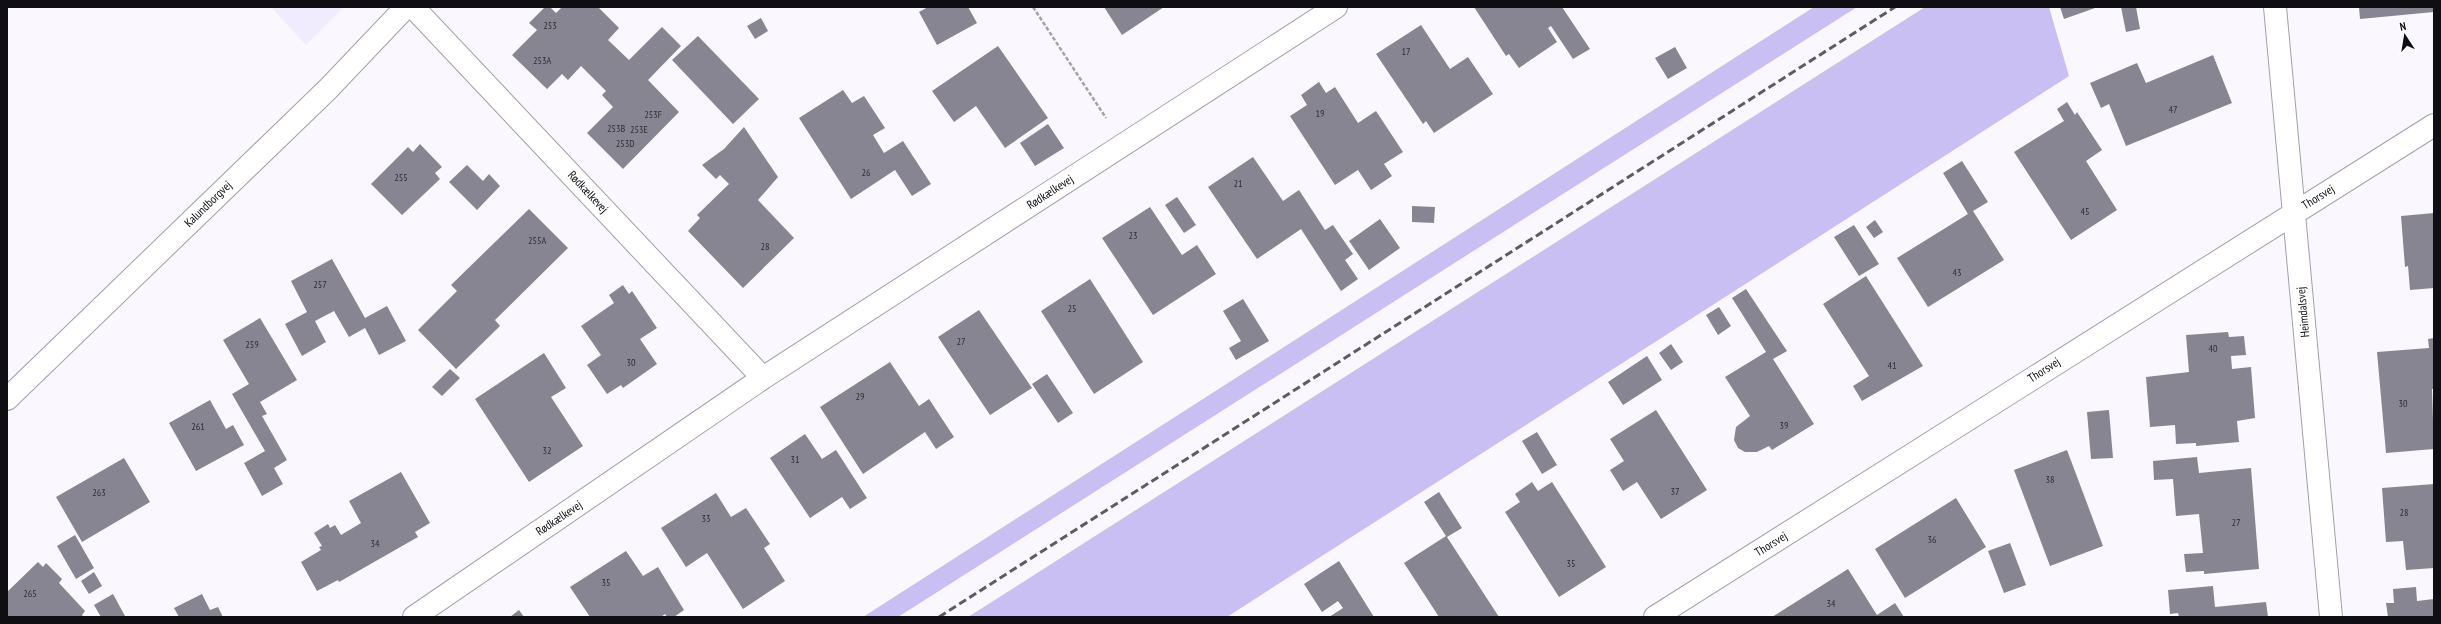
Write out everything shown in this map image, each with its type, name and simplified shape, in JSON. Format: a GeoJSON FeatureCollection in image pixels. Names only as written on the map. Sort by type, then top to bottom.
{"type":"FeatureCollection","features":[{"type":"Feature","properties":{"kind":"street","name":"Kalundborgvej"},"geometry":{"type":"LineString","coordinates":[[7,399],[328,89],[406,7]]}},
{"type":"Feature","properties":{"kind":"street","name":"Rødkælkevej"},"geometry":{"type":"LineString","coordinates":[[413,7],[763,378]]}},
{"type":"Feature","properties":{"kind":"street","name":"Rødkælkevej"},"geometry":{"type":"LineString","coordinates":[[414,617],[763,378],[1336,7]]}},
{"type":"Feature","properties":{"kind":"street","name":"Heimdalsvej"},"geometry":{"type":"LineString","coordinates":[[2275,7],[2331,617]]}},
{"type":"Feature","properties":{"kind":"street","name":"Thorsvej"},"geometry":{"type":"LineString","coordinates":[[1656,617],[2294,211],[2434,125]]}},
{"type":"Feature","properties":{"kind":"path"},"geometry":{"type":"LineString","coordinates":[[1033,7],[1124,144]]}},
{"type":"Feature","properties":{"kind":"shaded area"},"geometry":{"type":"Polygon","coordinates":[[[271,7],[344,7],[306,45],[271,7]]]}},
{"type":"Feature","properties":{"kind":"shaded area"},"geometry":{"type":"Polygon","coordinates":[[[1814,7],[1857,7],[898,617],[863,617],[1814,7]]]}},
{"type":"Feature","properties":{"kind":"shaded area"},"geometry":{"type":"Polygon","coordinates":[[[1925,7],[2049,7],[2069,76],[1227,617],[968,617],[1925,7]]]}},
{"type":"Feature","properties":{"kind":"building"},"geometry":{"type":"Polygon","coordinates":[[[545,7],[550,7],[556,13],[562,7],[598,7],[619,28],[608,40],[629,60],[662,27],[681,46],[648,80],[679,112],[623,169],[587,133],[613,107],[602,95],[606,91],[581,66],[568,80],[562,74],[547,89],[512,55],[537,30],[529,23],[545,7]]]}},
{"type":"Feature","properties":{"kind":"building"},"geometry":{"type":"Polygon","coordinates":[[[928,7],[968,7],[977,23],[937,45],[919,12],[928,7]]]}},
{"type":"Feature","properties":{"kind":"building"},"geometry":{"type":"Polygon","coordinates":[[[1104,7],[1164,7],[1122,35],[1104,7]]]}},
{"type":"Feature","properties":{"kind":"building"},"geometry":{"type":"Polygon","coordinates":[[[1474,7],[1562,7],[1590,49],[1573,59],[1551,26],[1548,28],[1557,42],[1519,68],[1509,54],[1506,56],[1474,7]]]}},
{"type":"Feature","properties":{"kind":"building"},"geometry":{"type":"Polygon","coordinates":[[[2060,7],[2098,7],[2064,19],[2060,7]]]}},
{"type":"Feature","properties":{"kind":"building"},"geometry":{"type":"Polygon","coordinates":[[[2121,7],[2136,7],[2140,29],[2126,32],[2121,7]]]}},
{"type":"Feature","properties":{"kind":"building"},"geometry":{"type":"Polygon","coordinates":[[[2359,7],[2434,7],[2434,12],[2360,19],[2359,7]]]}},
{"type":"Feature","properties":{"kind":"building"},"geometry":{"type":"Polygon","coordinates":[[[761,18],[768,31],[755,39],[747,26],[761,18]]]}},
{"type":"Feature","properties":{"kind":"building"},"geometry":{"type":"Polygon","coordinates":[[[1421,25],[1450,69],[1468,57],[1493,94],[1434,133],[1426,121],[1423,124],[1376,54],[1421,25]]]}},
{"type":"Feature","properties":{"kind":"building"},"geometry":{"type":"Polygon","coordinates":[[[698,36],[759,99],[733,124],[672,60],[698,36]]]}},
{"type":"Feature","properties":{"kind":"building"},"geometry":{"type":"Polygon","coordinates":[[[998,46],[1048,118],[1005,148],[976,106],[954,122],[932,91],[998,46]]]}},
{"type":"Feature","properties":{"kind":"building"},"geometry":{"type":"Polygon","coordinates":[[[1675,47],[1687,68],[1668,79],[1655,58],[1675,47]]]}},
{"type":"Feature","properties":{"kind":"building"},"geometry":{"type":"Polygon","coordinates":[[[2213,55],[2232,103],[2126,146],[2109,104],[2101,108],[2090,83],[2137,63],[2146,83],[2213,55]]]}},
{"type":"Feature","properties":{"kind":"building"},"geometry":{"type":"Polygon","coordinates":[[[1319,82],[1326,93],[1335,87],[1358,123],[1376,111],[1403,152],[1384,164],[1392,176],[1371,190],[1358,170],[1335,185],[1290,116],[1307,105],[1301,95],[1319,82]]]}},
{"type":"Feature","properties":{"kind":"building"},"geometry":{"type":"Polygon","coordinates":[[[843,90],[852,103],[864,96],[885,128],[873,135],[884,153],[903,141],[931,184],[912,196],[895,170],[851,199],[799,118],[843,90]]]}},
{"type":"Feature","properties":{"kind":"building"},"geometry":{"type":"Polygon","coordinates":[[[2067,102],[2075,115],[2077,112],[2102,150],[2086,161],[2117,210],[2071,240],[2014,152],[2064,121],[2057,109],[2067,102]]]}},
{"type":"Feature","properties":{"kind":"building"},"geometry":{"type":"Polygon","coordinates":[[[1048,124],[1064,148],[1035,166],[1020,143],[1048,124]]]}},
{"type":"Feature","properties":{"kind":"building"},"geometry":{"type":"Polygon","coordinates":[[[744,127],[778,177],[758,200],[794,238],[743,288],[688,231],[700,218],[697,215],[729,184],[720,175],[716,179],[702,165],[724,149],[744,127]]]}},
{"type":"Feature","properties":{"kind":"building"},"geometry":{"type":"Polygon","coordinates":[[[420,144],[442,167],[435,173],[440,179],[402,215],[371,184],[408,147],[413,152],[420,144]]]}},
{"type":"Feature","properties":{"kind":"building"},"geometry":{"type":"Polygon","coordinates":[[[1253,157],[1283,201],[1299,190],[1325,230],[1333,225],[1353,254],[1345,260],[1358,279],[1341,291],[1301,229],[1257,259],[1208,187],[1253,157]]]}},
{"type":"Feature","properties":{"kind":"building"},"geometry":{"type":"Polygon","coordinates":[[[1962,161],[1988,202],[1973,211],[2004,260],[1928,307],[1897,258],[1968,214],[1943,173],[1962,161]]]}},
{"type":"Feature","properties":{"kind":"building"},"geometry":{"type":"Polygon","coordinates":[[[467,165],[483,181],[489,174],[500,186],[477,210],[449,182],[467,165]]]}},
{"type":"Feature","properties":{"kind":"building"},"geometry":{"type":"Polygon","coordinates":[[[1177,197],[1196,225],[1184,233],[1165,205],[1177,197]]]}},
{"type":"Feature","properties":{"kind":"building"},"geometry":{"type":"Polygon","coordinates":[[[1412,206],[1435,207],[1434,223],[1412,222],[1412,206]]]}},
{"type":"Feature","properties":{"kind":"building"},"geometry":{"type":"Polygon","coordinates":[[[1150,207],[1182,255],[1197,245],[1216,274],[1153,315],[1102,238],[1150,207]]]}},
{"type":"Feature","properties":{"kind":"building"},"geometry":{"type":"Polygon","coordinates":[[[529,209],[568,248],[495,320],[500,326],[456,369],[418,330],[457,291],[451,285],[529,209]]]}},
{"type":"Feature","properties":{"kind":"building"},"geometry":{"type":"Polygon","coordinates":[[[2434,213],[2434,288],[2410,290],[2408,266],[2405,267],[2401,216],[2434,213]]]}},
{"type":"Feature","properties":{"kind":"building"},"geometry":{"type":"Polygon","coordinates":[[[1380,219],[1400,248],[1369,270],[1349,241],[1380,219]]]}},
{"type":"Feature","properties":{"kind":"building"},"geometry":{"type":"Polygon","coordinates":[[[1875,220],[1883,232],[1874,238],[1866,227],[1875,220]]]}},
{"type":"Feature","properties":{"kind":"building"},"geometry":{"type":"Polygon","coordinates":[[[1854,225],[1879,264],[1859,276],[1834,237],[1854,225]]]}},
{"type":"Feature","properties":{"kind":"building"},"geometry":{"type":"Polygon","coordinates":[[[332,259],[365,318],[387,306],[406,341],[379,355],[365,328],[349,337],[334,311],[315,321],[326,342],[302,356],[285,324],[307,312],[291,281],[332,259]]]}},
{"type":"Feature","properties":{"kind":"building"},"geometry":{"type":"Polygon","coordinates":[[[1866,276],[1923,366],[1862,401],[1853,386],[1869,376],[1823,304],[1866,276]]]}},
{"type":"Feature","properties":{"kind":"building"},"geometry":{"type":"Polygon","coordinates":[[[1090,279],[1143,362],[1094,394],[1041,311],[1090,279]]]}},
{"type":"Feature","properties":{"kind":"building"},"geometry":{"type":"Polygon","coordinates":[[[623,285],[629,294],[632,291],[657,328],[640,339],[657,364],[623,388],[621,385],[607,394],[587,365],[601,355],[581,326],[614,303],[609,295],[623,285]]]}},
{"type":"Feature","properties":{"kind":"building"},"geometry":{"type":"Polygon","coordinates":[[[1746,289],[1787,351],[1773,359],[1814,424],[1772,450],[1769,446],[1757,452],[1745,452],[1738,448],[1734,440],[1736,427],[1750,416],[1725,377],[1766,352],[1732,298],[1746,289]]]}},
{"type":"Feature","properties":{"kind":"building"},"geometry":{"type":"Polygon","coordinates":[[[1243,299],[1269,341],[1236,360],[1229,348],[1241,341],[1223,311],[1243,299]]]}},
{"type":"Feature","properties":{"kind":"building"},"geometry":{"type":"Polygon","coordinates":[[[1719,307],[1731,326],[1718,335],[1706,315],[1719,307]]]}},
{"type":"Feature","properties":{"kind":"building"},"geometry":{"type":"Polygon","coordinates":[[[979,310],[1032,388],[990,415],[938,337],[979,310]]]}},
{"type":"Feature","properties":{"kind":"building"},"geometry":{"type":"Polygon","coordinates":[[[260,318],[297,380],[260,402],[267,414],[262,416],[287,460],[274,468],[283,484],[262,496],[244,463],[265,451],[232,394],[249,384],[223,340],[260,318]]]}},
{"type":"Feature","properties":{"kind":"building"},"geometry":{"type":"Polygon","coordinates":[[[2228,332],[2229,337],[2244,336],[2246,355],[2231,356],[2232,369],[2251,367],[2255,418],[2237,421],[2239,442],[2196,446],[2196,443],[2176,444],[2175,425],[2150,427],[2146,377],[2189,372],[2186,335],[2228,332]]]}},
{"type":"Feature","properties":{"kind":"building"},"geometry":{"type":"Polygon","coordinates":[[[2434,338],[2434,389],[2432,389],[2434,449],[2386,453],[2377,352],[2429,348],[2428,339],[2434,338]]]}},
{"type":"Feature","properties":{"kind":"building"},"geometry":{"type":"Polygon","coordinates":[[[1671,344],[1683,362],[1671,370],[1659,353],[1671,344]]]}},
{"type":"Feature","properties":{"kind":"building"},"geometry":{"type":"Polygon","coordinates":[[[544,353],[566,388],[551,397],[583,446],[529,482],[475,399],[544,353]]]}},
{"type":"Feature","properties":{"kind":"building"},"geometry":{"type":"Polygon","coordinates":[[[1647,356],[1662,380],[1623,405],[1608,382],[1647,356]]]}},
{"type":"Feature","properties":{"kind":"building"},"geometry":{"type":"Polygon","coordinates":[[[890,362],[919,406],[929,399],[954,437],[936,449],[925,432],[863,474],[820,407],[890,362]]]}},
{"type":"Feature","properties":{"kind":"building"},"geometry":{"type":"Polygon","coordinates":[[[450,369],[460,378],[442,396],[432,387],[450,369]]]}},
{"type":"Feature","properties":{"kind":"building"},"geometry":{"type":"Polygon","coordinates":[[[1047,374],[1073,413],[1058,423],[1032,384],[1047,374]]]}},
{"type":"Feature","properties":{"kind":"building"},"geometry":{"type":"Polygon","coordinates":[[[210,400],[226,429],[233,425],[244,445],[196,471],[169,423],[210,400]]]}},
{"type":"Feature","properties":{"kind":"building"},"geometry":{"type":"Polygon","coordinates":[[[1656,410],[1707,490],[1661,519],[1637,482],[1623,491],[1610,470],[1624,461],[1610,439],[1656,410]]]}},
{"type":"Feature","properties":{"kind":"building"},"geometry":{"type":"Polygon","coordinates":[[[2109,410],[2113,458],[2091,459],[2087,412],[2109,410]]]}},
{"type":"Feature","properties":{"kind":"building"},"geometry":{"type":"Polygon","coordinates":[[[1537,432],[1557,465],[1542,474],[1522,441],[1537,432]]]}},
{"type":"Feature","properties":{"kind":"building"},"geometry":{"type":"Polygon","coordinates":[[[805,434],[822,459],[836,450],[867,498],[850,509],[842,497],[810,518],[770,458],[805,434]]]}},
{"type":"Feature","properties":{"kind":"building"},"geometry":{"type":"Polygon","coordinates":[[[2067,450],[2103,546],[2050,566],[2014,470],[2067,450]]]}},
{"type":"Feature","properties":{"kind":"building"},"geometry":{"type":"Polygon","coordinates":[[[2197,457],[2199,473],[2251,468],[2259,569],[2204,574],[2204,571],[2186,572],[2184,554],[2203,553],[2199,514],[2176,516],[2173,479],[2154,480],[2153,461],[2197,457]]]}},
{"type":"Feature","properties":{"kind":"building"},"geometry":{"type":"Polygon","coordinates":[[[124,458],[150,502],[82,542],[56,497],[124,458]]]}},
{"type":"Feature","properties":{"kind":"building"},"geometry":{"type":"Polygon","coordinates":[[[401,472],[430,523],[415,532],[418,537],[339,582],[338,580],[317,591],[301,562],[321,550],[319,547],[322,546],[314,533],[328,524],[330,528],[335,525],[341,535],[361,523],[349,501],[401,472]]]}},
{"type":"Feature","properties":{"kind":"building"},"geometry":{"type":"Polygon","coordinates":[[[1532,482],[1538,491],[1552,482],[1606,567],[1559,597],[1505,512],[1520,502],[1515,494],[1532,482]]]}},
{"type":"Feature","properties":{"kind":"building"},"geometry":{"type":"Polygon","coordinates":[[[2434,484],[2434,568],[2406,570],[2403,541],[2386,542],[2382,488],[2434,484]]]}},
{"type":"Feature","properties":{"kind":"building"},"geometry":{"type":"Polygon","coordinates":[[[1439,492],[1462,528],[1447,537],[1499,617],[1439,617],[1404,563],[1446,536],[1424,502],[1439,492]]]}},
{"type":"Feature","properties":{"kind":"building"},"geometry":{"type":"Polygon","coordinates":[[[716,493],[731,517],[746,508],[770,544],[764,548],[785,581],[743,609],[707,553],[686,567],[661,528],[716,493]]]}},
{"type":"Feature","properties":{"kind":"building"},"geometry":{"type":"Polygon","coordinates":[[[1956,498],[1986,547],[1905,598],[1875,549],[1956,498]]]}},
{"type":"Feature","properties":{"kind":"building"},"geometry":{"type":"Polygon","coordinates":[[[75,535],[94,568],[76,579],[57,546],[75,535]]]}},
{"type":"Feature","properties":{"kind":"building"},"geometry":{"type":"Polygon","coordinates":[[[2010,543],[2026,585],[2004,593],[1988,551],[2010,543]]]}},
{"type":"Feature","properties":{"kind":"building"},"geometry":{"type":"Polygon","coordinates":[[[626,551],[643,576],[658,567],[684,610],[674,617],[667,617],[665,614],[661,617],[590,617],[570,587],[626,551]]]}},
{"type":"Feature","properties":{"kind":"building"},"geometry":{"type":"Polygon","coordinates":[[[1339,561],[1374,617],[1329,617],[1343,608],[1338,601],[1322,612],[1304,584],[1339,561]]]}},
{"type":"Feature","properties":{"kind":"building"},"geometry":{"type":"Polygon","coordinates":[[[38,562],[43,567],[46,563],[62,579],[59,583],[85,611],[82,615],[84,617],[7,617],[7,592],[38,562]]]}},
{"type":"Feature","properties":{"kind":"building"},"geometry":{"type":"Polygon","coordinates":[[[1848,569],[1877,615],[1895,603],[1904,617],[1772,617],[1848,569]]]}},
{"type":"Feature","properties":{"kind":"building"},"geometry":{"type":"Polygon","coordinates":[[[94,572],[102,586],[89,594],[81,581],[94,572]]]}},
{"type":"Feature","properties":{"kind":"building"},"geometry":{"type":"Polygon","coordinates":[[[2213,586],[2215,607],[2266,602],[2268,617],[2179,617],[2178,613],[2170,614],[2168,590],[2213,586]]]}},
{"type":"Feature","properties":{"kind":"building"},"geometry":{"type":"Polygon","coordinates":[[[2416,587],[2417,601],[2434,599],[2434,617],[2388,617],[2386,603],[2394,603],[2393,589],[2416,587]]]}},
{"type":"Feature","properties":{"kind":"building"},"geometry":{"type":"Polygon","coordinates":[[[113,594],[125,616],[101,617],[94,605],[113,594]]]}},
{"type":"Feature","properties":{"kind":"building"},"geometry":{"type":"Polygon","coordinates":[[[202,594],[210,610],[218,607],[223,617],[179,617],[174,608],[202,594]]]}},
{"type":"Feature","properties":{"kind":"building"},"geometry":{"type":"Polygon","coordinates":[[[519,610],[524,617],[510,617],[519,610]]]}},
{"type":"Feature","properties":{"kind":"railway"},"geometry":{"type":"LineString","coordinates":[[939,617],[1895,7]]}}]}
